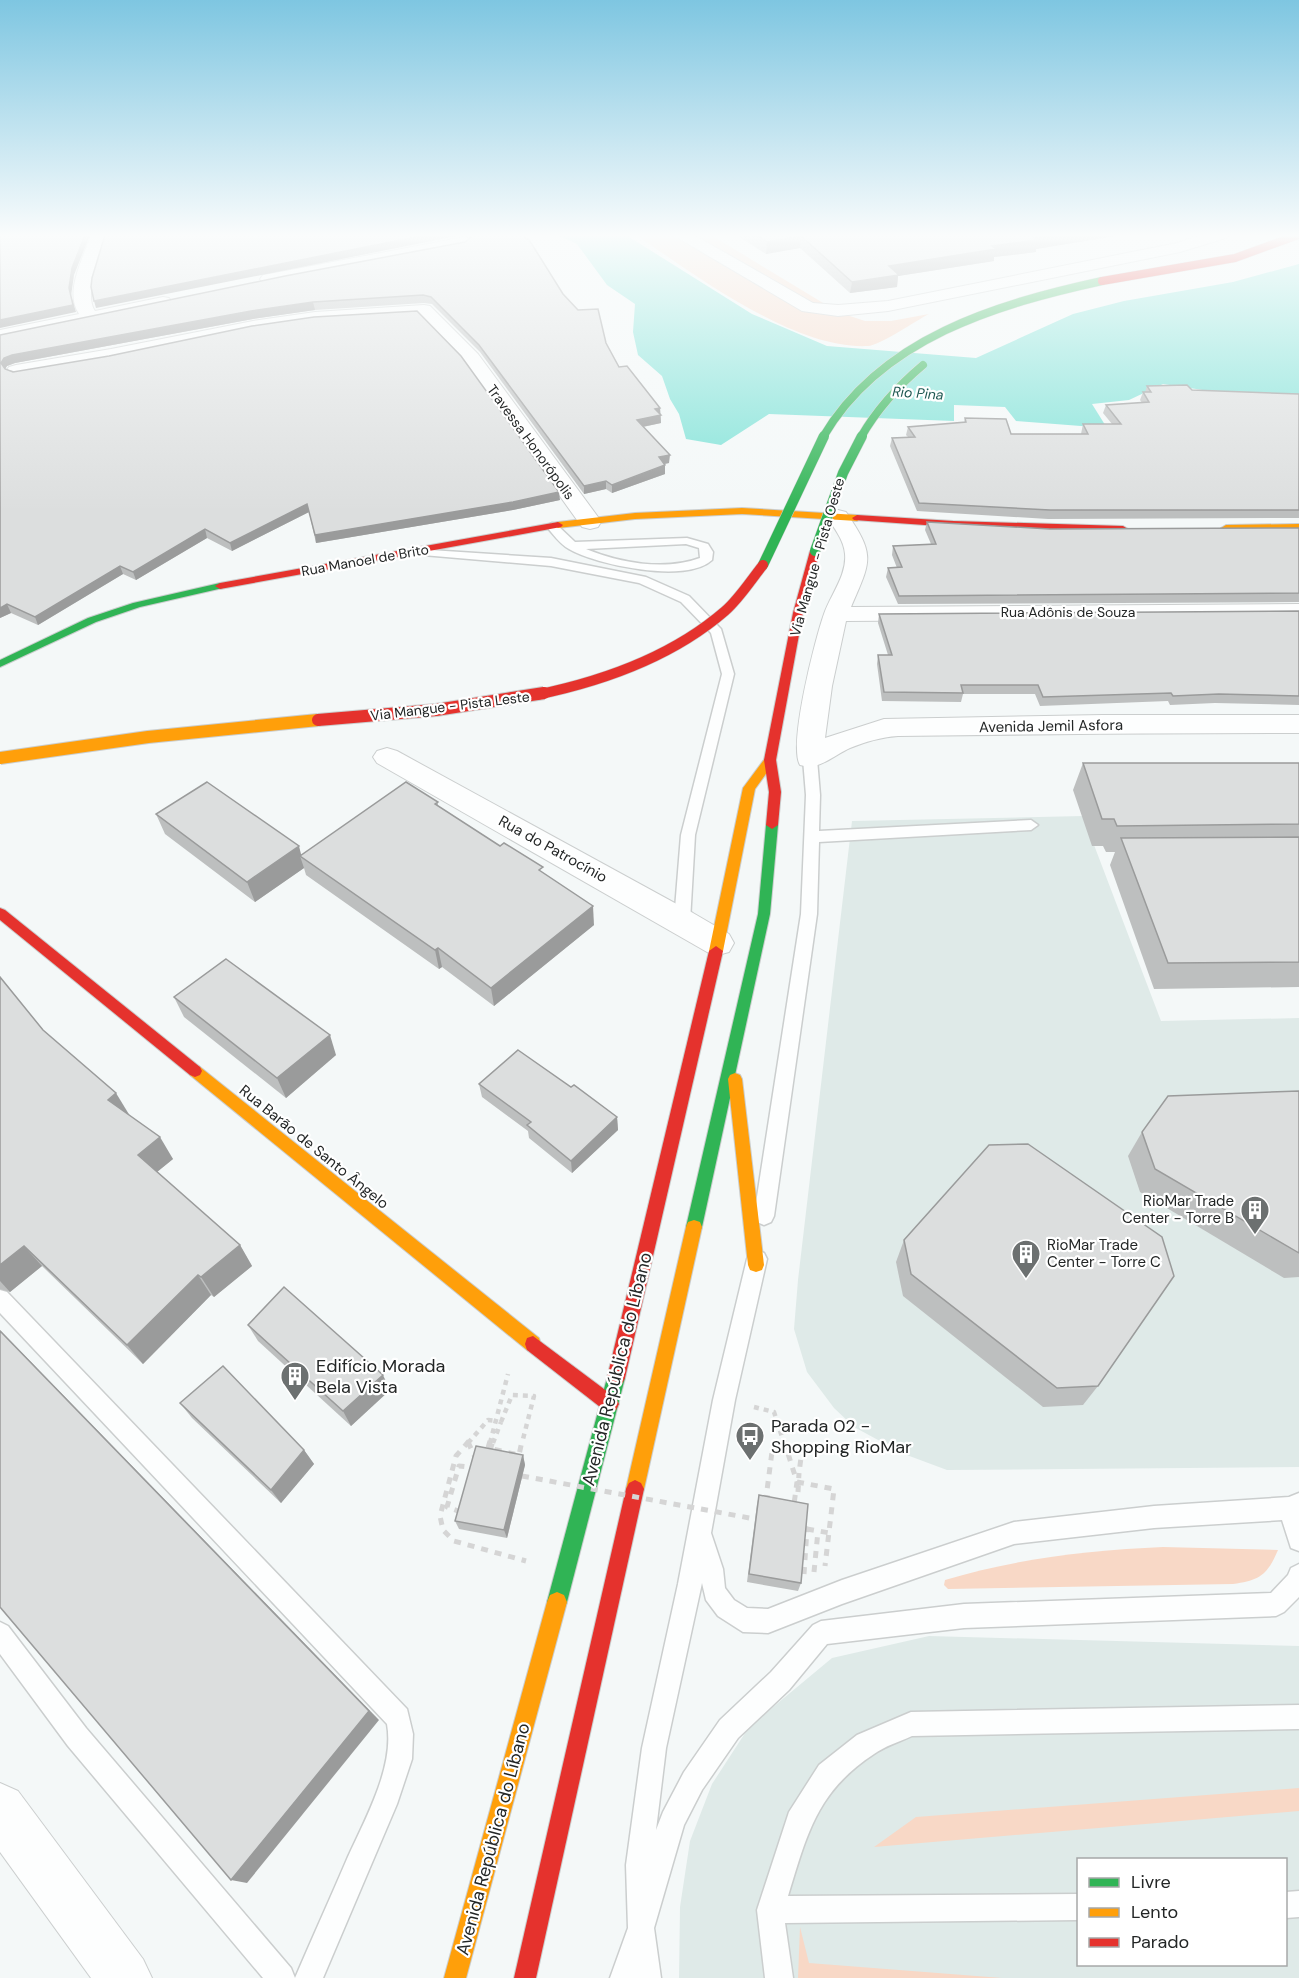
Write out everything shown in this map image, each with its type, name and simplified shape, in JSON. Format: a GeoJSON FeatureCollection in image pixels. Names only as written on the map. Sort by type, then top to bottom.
{"type":"FeatureCollection","features":[{"type":"Feature","properties":{"kind":"main road","name":"Via Mangue - Pista Leste"},"geometry":{"type":"LineString","coordinates":[[0,758],[198,731],[454,708],[526,699],[635,665],[669,649],[723,613],[756,577],[775,546],[822,438],[849,400],[903,354],[952,327]]}},
{"type":"Feature","properties":{"kind":"main road","name":"Via Mangue - Pista Oeste"},"geometry":{"type":"LineString","coordinates":[[774,741],[798,613],[838,478],[854,443],[892,391],[932,360]]}},
{"type":"Feature","properties":{"kind":"main road","name":"Rua Manoel de Brito"},"geometry":{"type":"LineString","coordinates":[[0,664],[92,620],[137,605],[259,578],[552,526],[635,516],[742,511],[1036,528],[1138,529]]}},
{"type":"Feature","properties":{"kind":"main road"},"geometry":{"type":"LineString","coordinates":[[1215,528],[1299,528]]}},
{"type":"Feature","properties":{"kind":"main road","name":"Avenida República do Líbano"},"geometry":{"type":"LineString","coordinates":[[525,1978],[764,914],[775,792],[770,760],[774,741]]}},
{"type":"Feature","properties":{"kind":"main road","name":"Avenida República do Líbano"},"geometry":{"type":"LineString","coordinates":[[455,1978],[610,1404],[718,943],[749,788],[770,760]]}},
{"type":"Feature","properties":{"kind":"main road","name":"Rua Barão de Santo Ângelo"},"geometry":{"type":"LineString","coordinates":[[4,921],[610,1404]]}},
{"type":"Feature","properties":{"kind":"main road"},"geometry":{"type":"LineString","coordinates":[[732,1053],[756,1265]]}},
{"type":"Feature","properties":{"kind":"street"},"geometry":{"type":"LineString","coordinates":[[0,336],[39,327]]}},
{"type":"Feature","properties":{"kind":"street"},"geometry":{"type":"LineString","coordinates":[[16,371],[111,355],[153,345],[143,327]]}},
{"type":"Feature","properties":{"kind":"street","name":"Travessa Honorópolis"},"geometry":{"type":"LineString","coordinates":[[153,345],[255,327]]}},
{"type":"Feature","properties":{"kind":"street","name":"Travessa Honorópolis"},"geometry":{"type":"LineString","coordinates":[[441,327],[471,358],[590,522]]}},
{"type":"Feature","properties":{"kind":"street"},"geometry":{"type":"LineString","coordinates":[[810,759],[814,712],[836,614],[855,567],[857,556],[856,549],[838,517]]}},
{"type":"Feature","properties":{"kind":"street","name":"Rua Adônis de Souza"},"geometry":{"type":"LineString","coordinates":[[836,614],[1299,611]]}},
{"type":"Feature","properties":{"kind":"street","name":"Avenida Jemil Asfora"},"geometry":{"type":"LineString","coordinates":[[810,759],[827,747],[852,736],[884,728],[1103,724],[1299,724]]}},
{"type":"Feature","properties":{"kind":"street","name":"Rua do Patrocínio"},"geometry":{"type":"LineString","coordinates":[[387,757],[718,943]]}},
{"type":"Feature","properties":{"kind":"street"},"geometry":{"type":"LineString","coordinates":[[0,1809],[124,1978]]}},
{"type":"Feature","properties":{"kind":"lane"},"geometry":{"type":"LineString","coordinates":[[552,526],[572,546],[599,558],[655,567],[676,567],[699,563],[705,560],[707,552],[704,546],[687,541],[572,546]]}},
{"type":"Feature","properties":{"kind":"lane"},"geometry":{"type":"LineString","coordinates":[[414,552],[551,562],[642,580],[685,599],[717,632],[728,674],[688,835],[682,921]]}},
{"type":"Feature","properties":{"kind":"lane"},"geometry":{"type":"LineString","coordinates":[[646,1978],[641,1928],[639,1865],[654,1748],[690,1584],[724,1400],[756,1265],[809,914],[813,795],[810,759]]}},
{"type":"Feature","properties":{"kind":"lane"},"geometry":{"type":"LineString","coordinates":[[812,837],[1031,825]]}},
{"type":"Feature","properties":{"kind":"lane"},"geometry":{"type":"LineString","coordinates":[[0,1299],[398,1718],[401,1734],[399,1759],[384,1804],[309,1978]]}},
{"type":"Feature","properties":{"kind":"lane"},"geometry":{"type":"LineString","coordinates":[[699,1533],[712,1569],[714,1592],[726,1608],[743,1620],[768,1621],[842,1592],[1014,1533],[1154,1517],[1294,1506],[1299,1540]]}},
{"type":"Feature","properties":{"kind":"lane"},"geometry":{"type":"LineString","coordinates":[[624,1978],[672,1821],[693,1781],[729,1729],[780,1681],[821,1634],[964,1616],[1276,1604],[1297,1582],[1299,1576]]}},
{"type":"Feature","properties":{"kind":"lane"},"geometry":{"type":"LineString","coordinates":[[0,1634],[76,1737],[280,1978]]}},
{"type":"Feature","properties":{"kind":"lane"},"geometry":{"type":"LineString","coordinates":[[780,1978],[770,1910],[798,1821],[828,1774],[866,1744],[911,1724],[1299,1717]]}},
{"type":"Feature","properties":{"kind":"lane"},"geometry":{"type":"LineString","coordinates":[[770,1910],[1077,1907]]}},
{"type":"Feature","properties":{"kind":"path"},"geometry":{"type":"LineString","coordinates":[[487,1457],[501,1422],[512,1395],[534,1396],[519,1455],[488,1448],[497,1421],[488,1420],[456,1456],[440,1516],[443,1530],[454,1541],[566,1571]]}},
{"type":"Feature","properties":{"kind":"path"},"geometry":{"type":"LineString","coordinates":[[724,1400],[774,1412],[797,1482],[794,1504],[785,1502]]}},
{"type":"Feature","properties":{"kind":"path"},"geometry":{"type":"LineString","coordinates":[[468,1442],[475,1456],[471,1473]]}},
{"type":"Feature","properties":{"kind":"path"},"geometry":{"type":"LineString","coordinates":[[776,1500],[766,1498],[773,1444],[802,1450],[796,1511]]}},
{"type":"Feature","properties":{"kind":"path"},"geometry":{"type":"LineString","coordinates":[[465,1503],[463,1512],[447,1507],[459,1466],[476,1468]]}},
{"type":"Feature","properties":{"kind":"path"},"geometry":{"type":"LineString","coordinates":[[522,1476],[755,1519]]}},
{"type":"Feature","properties":{"kind":"path"},"geometry":{"type":"LineString","coordinates":[[797,1482],[834,1489],[820,1602]]}},
{"type":"Feature","properties":{"kind":"path"},"geometry":{"type":"LineString","coordinates":[[803,1574],[807,1529],[804,1528],[830,1533]]}},
{"type":"Feature","properties":{"kind":"path"},"geometry":{"type":"LineString","coordinates":[[814,1575],[816,1532]]}},
{"type":"Feature","properties":{"kind":"shaded area"},"geometry":{"type":"Polygon","coordinates":[[[788,327],[906,327],[868,346],[839,344],[788,327]]]}},
{"type":"Feature","properties":{"kind":"shaded area"},"geometry":{"type":"Polygon","coordinates":[[[1083,816],[1161,1021],[1299,1018],[1299,1467],[947,1470],[904,1454],[854,1427],[834,1408],[807,1372],[794,1329],[798,1280],[852,821],[1083,816]]]}},
{"type":"Feature","properties":{"kind":"shaded area"},"geometry":{"type":"Polygon","coordinates":[[[1163,1547],[1278,1550],[1270,1566],[1261,1575],[1249,1581],[1233,1584],[948,1589],[944,1585],[945,1580],[1025,1561],[1108,1550],[1163,1547]]]}},
{"type":"Feature","properties":{"kind":"shaded area"},"geometry":{"type":"Polygon","coordinates":[[[929,1636],[1299,1646],[1299,1978],[679,1978],[680,1907],[690,1841],[712,1784],[749,1727],[832,1658],[929,1636]]]}},
{"type":"Feature","properties":{"kind":"shaded area"},"geometry":{"type":"Polygon","coordinates":[[[1299,1788],[1299,1811],[874,1847],[916,1817],[1299,1788]]]}},
{"type":"Feature","properties":{"kind":"shaded area"},"geometry":{"type":"Polygon","coordinates":[[[800,1927],[809,1963],[1002,1978],[798,1978],[800,1927]]]}},
{"type":"Feature","properties":{"kind":"water","name":"Rio Pina"},"geometry":{"type":"Polygon","coordinates":[[[633,327],[783,327],[827,346],[976,358],[1044,327],[1299,327],[1299,398],[1216,392],[1163,384],[1129,400],[1092,404],[1107,428],[1016,421],[1005,407],[954,405],[954,421],[769,414],[721,445],[686,439],[679,414],[670,399],[662,376],[638,355],[633,327]]]}},
{"type":"Feature","properties":{"kind":"building"},"geometry":{"type":"Polygon","coordinates":[[[37,327],[162,327],[4,358],[1,363],[5,369],[13,372],[109,356],[246,327],[433,327],[461,356],[559,492],[513,502],[315,535],[307,504],[230,543],[205,529],[133,572],[120,566],[35,617],[7,604],[0,608],[0,335],[37,327]]]}},
{"type":"Feature","properties":{"kind":"building"},"geometry":{"type":"Polygon","coordinates":[[[461,327],[602,327],[606,343],[619,367],[627,366],[660,408],[655,409],[661,415],[637,420],[670,455],[659,457],[665,465],[612,485],[606,481],[584,486],[479,345],[461,327]]]}},
{"type":"Feature","properties":{"kind":"building"},"geometry":{"type":"Polygon","coordinates":[[[1187,385],[1192,390],[1299,394],[1299,510],[1050,510],[919,503],[892,438],[915,437],[908,427],[966,422],[965,418],[1006,419],[1011,434],[1088,434],[1083,424],[1121,424],[1106,405],[1149,402],[1143,392],[1151,392],[1147,386],[1187,385]]]}},
{"type":"Feature","properties":{"kind":"building"},"geometry":{"type":"Polygon","coordinates":[[[927,522],[1050,529],[1299,528],[1299,593],[899,596],[888,568],[902,567],[893,546],[936,544],[927,522]]]}},
{"type":"Feature","properties":{"kind":"building"},"geometry":{"type":"Polygon","coordinates":[[[1299,611],[1299,696],[1219,694],[1173,696],[1171,693],[1043,697],[1038,685],[961,685],[963,693],[884,692],[878,655],[892,655],[879,614],[1299,611]]]}},
{"type":"Feature","properties":{"kind":"building"},"geometry":{"type":"Polygon","coordinates":[[[1083,763],[1299,763],[1299,824],[1117,826],[1114,819],[1102,819],[1083,763]]]}},
{"type":"Feature","properties":{"kind":"building"},"geometry":{"type":"Polygon","coordinates":[[[207,782],[299,846],[247,882],[156,814],[207,782]]]}},
{"type":"Feature","properties":{"kind":"building"},"geometry":{"type":"Polygon","coordinates":[[[406,782],[438,802],[435,804],[500,846],[504,843],[543,867],[539,870],[593,906],[491,988],[438,948],[435,950],[300,856],[406,782]]]}},
{"type":"Feature","properties":{"kind":"building"},"geometry":{"type":"Polygon","coordinates":[[[1299,837],[1299,962],[1168,963],[1121,838],[1299,837]]]}},
{"type":"Feature","properties":{"kind":"building"},"geometry":{"type":"Polygon","coordinates":[[[226,959],[330,1035],[277,1078],[174,997],[226,959]]]}},
{"type":"Feature","properties":{"kind":"building"},"geometry":{"type":"Polygon","coordinates":[[[0,977],[43,1030],[116,1093],[108,1100],[160,1137],[138,1155],[240,1245],[201,1277],[198,1275],[127,1345],[24,1246],[0,1265],[0,977]]]}},
{"type":"Feature","properties":{"kind":"building"},"geometry":{"type":"Polygon","coordinates":[[[518,1050],[571,1087],[574,1085],[617,1117],[571,1161],[527,1125],[531,1122],[479,1084],[518,1050]]]}},
{"type":"Feature","properties":{"kind":"building","name":"RioMar Trade Center - Torre B"},"geometry":{"type":"Polygon","coordinates":[[[1299,1091],[1299,1253],[1155,1169],[1142,1132],[1168,1096],[1299,1091]]]}},
{"type":"Feature","properties":{"kind":"building","name":"RioMar Trade Center - Torre C"},"geometry":{"type":"Polygon","coordinates":[[[1028,1144],[1162,1237],[1174,1276],[1098,1386],[1057,1388],[911,1274],[904,1240],[989,1145],[1028,1144]]]}},
{"type":"Feature","properties":{"kind":"building"},"geometry":{"type":"Polygon","coordinates":[[[284,1287],[383,1375],[343,1411],[248,1325],[284,1287]]]}},
{"type":"Feature","properties":{"kind":"building"},"geometry":{"type":"Polygon","coordinates":[[[0,1331],[369,1711],[231,1880],[0,1607],[0,1331]]]}},
{"type":"Feature","properties":{"kind":"building"},"geometry":{"type":"Polygon","coordinates":[[[223,1366],[304,1450],[271,1490],[180,1403],[223,1366]]]}},
{"type":"Feature","properties":{"kind":"building"},"geometry":{"type":"Polygon","coordinates":[[[476,1446],[523,1455],[504,1530],[455,1521],[476,1446]]]}},
{"type":"Feature","properties":{"kind":"building"},"geometry":{"type":"Polygon","coordinates":[[[759,1495],[808,1504],[801,1583],[749,1574],[759,1495]]]}},
{"type":"Feature","properties":{"kind":"traffic: fast"},"geometry":{"type":"LineString","coordinates":[[763,565],[781,531],[820,442],[854,394],[883,368],[916,345],[950,327]]}},
{"type":"Feature","properties":{"kind":"traffic: fast"},"geometry":{"type":"LineString","coordinates":[[815,551],[854,449],[883,403],[923,365]]}},
{"type":"Feature","properties":{"kind":"traffic: fast"},"geometry":{"type":"LineString","coordinates":[[0,664],[92,620],[137,605],[220,586]]}},
{"type":"Feature","properties":{"kind":"traffic: fast"},"geometry":{"type":"LineString","coordinates":[[694,1227],[764,914],[772,825]]}},
{"type":"Feature","properties":{"kind":"traffic: fast"},"geometry":{"type":"LineString","coordinates":[[557,1602],[616,1378]]}},
{"type":"Feature","properties":{"kind":"traffic: slow"},"geometry":{"type":"LineString","coordinates":[[558,525],[635,516],[742,511],[857,518]]}},
{"type":"Feature","properties":{"kind":"traffic: slow"},"geometry":{"type":"LineString","coordinates":[[1226,528],[1299,527]]}},
{"type":"Feature","properties":{"kind":"traffic: slow"},"geometry":{"type":"LineString","coordinates":[[0,758],[148,737],[318,720]]}},
{"type":"Feature","properties":{"kind":"traffic: slow"},"geometry":{"type":"LineString","coordinates":[[716,951],[749,788],[770,760]]}},
{"type":"Feature","properties":{"kind":"traffic: slow"},"geometry":{"type":"LineString","coordinates":[[195,1071],[533,1344]]}},
{"type":"Feature","properties":{"kind":"traffic: slow"},"geometry":{"type":"LineString","coordinates":[[735,1079],[756,1265]]}},
{"type":"Feature","properties":{"kind":"traffic: slow"},"geometry":{"type":"LineString","coordinates":[[635,1489],[694,1227]]}},
{"type":"Feature","properties":{"kind":"traffic: slow"},"geometry":{"type":"LineString","coordinates":[[455,1978],[557,1602]]}},
{"type":"Feature","properties":{"kind":"traffic: jam"},"geometry":{"type":"LineString","coordinates":[[857,518],[953,524],[1123,529]]}},
{"type":"Feature","properties":{"kind":"traffic: jam"},"geometry":{"type":"LineString","coordinates":[[220,586],[558,525]]}},
{"type":"Feature","properties":{"kind":"traffic: jam"},"geometry":{"type":"LineString","coordinates":[[772,825],[775,792],[770,760],[798,613],[815,551]]}},
{"type":"Feature","properties":{"kind":"traffic: jam"},"geometry":{"type":"LineString","coordinates":[[318,720],[499,702],[563,689],[623,671],[678,645],[726,610],[763,565]]}},
{"type":"Feature","properties":{"kind":"traffic: jam"},"geometry":{"type":"LineString","coordinates":[[0,913],[195,1071]]}},
{"type":"Feature","properties":{"kind":"traffic: jam"},"geometry":{"type":"LineString","coordinates":[[616,1378],[716,951]]}},
{"type":"Feature","properties":{"kind":"traffic: jam"},"geometry":{"type":"LineString","coordinates":[[533,1344],[610,1404]]}},
{"type":"Feature","properties":{"kind":"traffic: jam"},"geometry":{"type":"LineString","coordinates":[[525,1978],[635,1489]]}},
{"type":"Feature","properties":{"kind":"place","name":"RioMar Trade Center - Torre B"},"geometry":{"type":"Point","coordinates":[1255,1236]}},
{"type":"Feature","properties":{"kind":"place","name":"RioMar Trade Center - Torre C"},"geometry":{"type":"Point","coordinates":[1026,1280]}},
{"type":"Feature","properties":{"kind":"place","name":"Edifício Morada Bela Vista"},"geometry":{"type":"Point","coordinates":[295,1402]}},
{"type":"Feature","properties":{"kind":"place","name":"Parada 02 - Shopping RioMar"},"geometry":{"type":"Point","coordinates":[750,1462]}}]}
